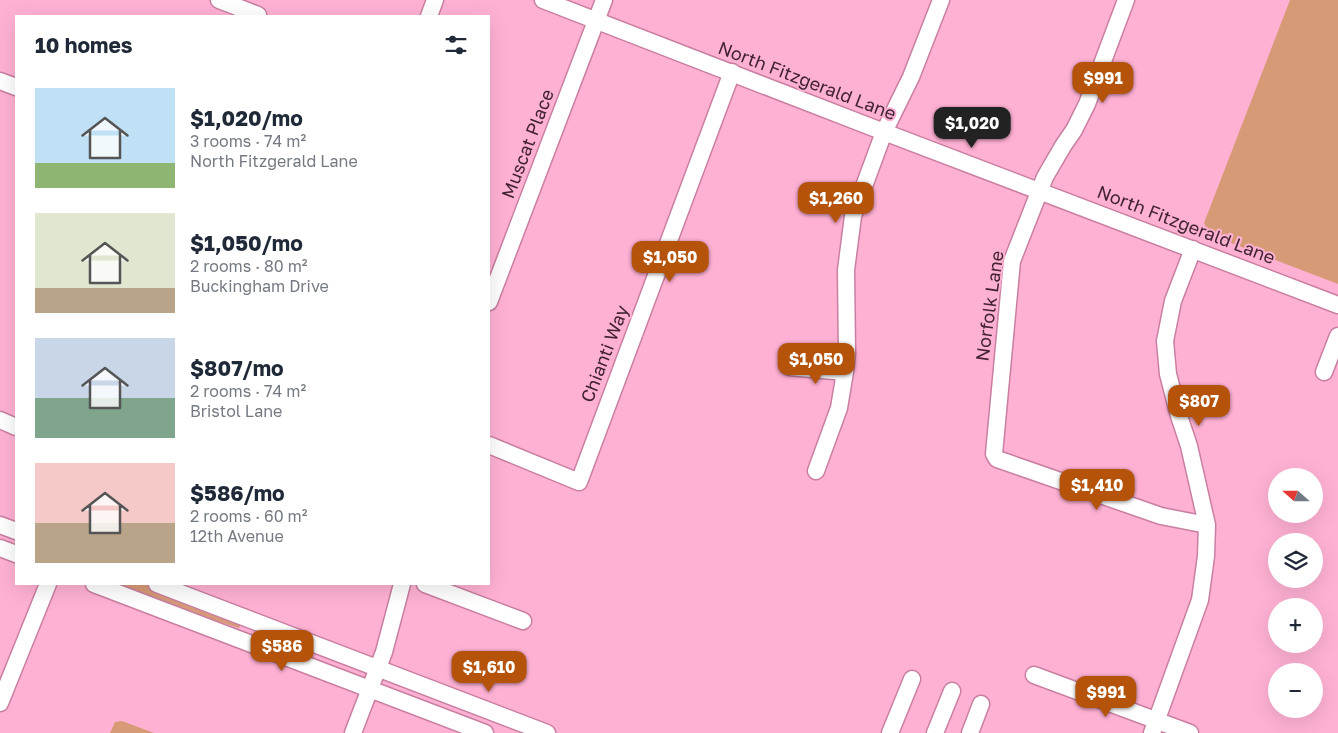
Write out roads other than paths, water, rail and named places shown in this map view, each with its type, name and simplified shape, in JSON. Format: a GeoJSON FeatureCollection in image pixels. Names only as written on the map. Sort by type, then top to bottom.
{"type":"FeatureCollection","features":[{"type":"Feature","properties":{"kind":"street"},"geometry":{"type":"LineString","coordinates":[[219,0],[260,10]]}},
{"type":"Feature","properties":{"kind":"street"},"geometry":{"type":"LineString","coordinates":[[429,15],[434,0]]}},
{"type":"Feature","properties":{"kind":"street","name":"North Fitzgerald Lane"},"geometry":{"type":"LineString","coordinates":[[543,0],[1338,305]]}},
{"type":"Feature","properties":{"kind":"street","name":"Muscat Place"},"geometry":{"type":"LineString","coordinates":[[490,299],[604,0]]}},
{"type":"Feature","properties":{"kind":"street"},"geometry":{"type":"LineString","coordinates":[[816,471],[839,408],[846,372],[846,270],[853,216],[884,132],[911,77],[941,0]]}},
{"type":"Feature","properties":{"kind":"street","name":"Norfolk Lane"},"geometry":{"type":"LineString","coordinates":[[1126,0],[1087,104],[1039,191],[1012,262],[994,454],[997,459],[1161,516],[1207,525]]}},
{"type":"Feature","properties":{"kind":"street","name":"Chianti Way"},"geometry":{"type":"LineString","coordinates":[[490,445],[578,482],[732,72]]}},
{"type":"Feature","properties":{"kind":"street"},"geometry":{"type":"LineString","coordinates":[[0,81],[15,87]]}},
{"type":"Feature","properties":{"kind":"street"},"geometry":{"type":"LineString","coordinates":[[1155,727],[1200,600],[1206,556],[1207,525],[1189,446],[1168,374],[1166,341],[1173,301],[1193,249]]}},
{"type":"Feature","properties":{"kind":"street"},"geometry":{"type":"LineString","coordinates":[[1324,372],[1338,336]]}},
{"type":"Feature","properties":{"kind":"street"},"geometry":{"type":"LineString","coordinates":[[789,367],[846,372]]}},
{"type":"Feature","properties":{"kind":"street"},"geometry":{"type":"LineString","coordinates":[[0,420],[15,427]]}},
{"type":"Feature","properties":{"kind":"street"},"geometry":{"type":"LineString","coordinates":[[0,525],[15,531]]}},
{"type":"Feature","properties":{"kind":"street"},"geometry":{"type":"LineString","coordinates":[[0,548],[15,554]]}},
{"type":"Feature","properties":{"kind":"street"},"geometry":{"type":"LineString","coordinates":[[0,704],[48,585]]}},
{"type":"Feature","properties":{"kind":"street"},"geometry":{"type":"LineString","coordinates":[[97,585],[485,733]]}},
{"type":"Feature","properties":{"kind":"street"},"geometry":{"type":"LineString","coordinates":[[159,585],[548,733]]}},
{"type":"Feature","properties":{"kind":"street"},"geometry":{"type":"LineString","coordinates":[[353,733],[384,652],[402,585]]}},
{"type":"Feature","properties":{"kind":"street"},"geometry":{"type":"LineString","coordinates":[[428,585],[523,621]]}},
{"type":"Feature","properties":{"kind":"street"},"geometry":{"type":"LineString","coordinates":[[1034,675],[1155,727],[1190,733]]}},
{"type":"Feature","properties":{"kind":"street"},"geometry":{"type":"LineString","coordinates":[[890,733],[912,679]]}},
{"type":"Feature","properties":{"kind":"street"},"geometry":{"type":"LineString","coordinates":[[935,733],[952,691]]}},
{"type":"Feature","properties":{"kind":"street"},"geometry":{"type":"LineString","coordinates":[[970,733],[981,704]]}}]}
